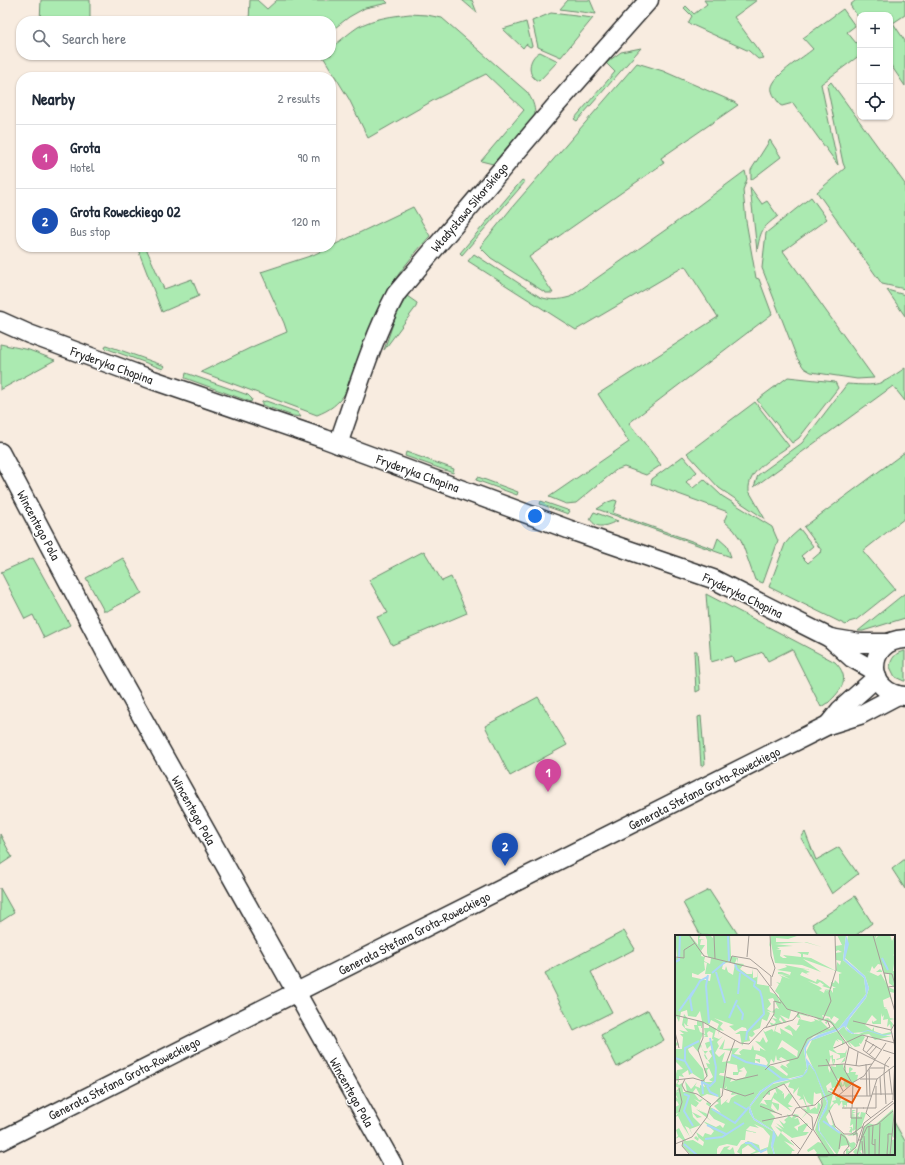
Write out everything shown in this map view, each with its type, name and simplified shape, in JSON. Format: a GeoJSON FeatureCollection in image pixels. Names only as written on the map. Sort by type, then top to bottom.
{"type":"FeatureCollection","features":[{"type":"Feature","properties":{"kind":"street","name":"Władysława Sikorskiego"},"geometry":{"type":"LineString","coordinates":[[338,444],[368,359],[396,294],[557,104],[649,0]]}},
{"type":"Feature","properties":{"kind":"street","name":"Fryderyka Chopina"},"geometry":{"type":"LineString","coordinates":[[0,321],[29,334],[152,380],[338,444],[576,532],[720,582],[830,638]]}},
{"type":"Feature","properties":{"kind":"street","name":"Wincentego Pola"},"geometry":{"type":"LineString","coordinates":[[0,452],[105,651],[393,1165]]}},
{"type":"Feature","properties":{"kind":"street"},"geometry":{"type":"LineString","coordinates":[[830,638],[860,643],[897,641]]}},
{"type":"Feature","properties":{"kind":"street"},"geometry":{"type":"LineString","coordinates":[[830,638],[852,658],[876,674]]}},
{"type":"Feature","properties":{"kind":"street"},"geometry":{"type":"LineString","coordinates":[[897,641],[880,651],[876,658],[876,674],[882,686],[886,690],[902,696]]}},
{"type":"Feature","properties":{"kind":"street"},"geometry":{"type":"LineString","coordinates":[[828,725],[840,710],[876,674]]}},
{"type":"Feature","properties":{"kind":"street"},"geometry":{"type":"LineString","coordinates":[[828,725],[860,716],[902,696]]}},
{"type":"Feature","properties":{"kind":"street","name":"Generała Stefana Grota-Roweckiego"},"geometry":{"type":"LineString","coordinates":[[0,1141],[828,725]]}},
{"type":"Feature","properties":{"kind":"green space"},"geometry":{"type":"Polygon","coordinates":[[[41,0],[90,0],[90,16],[40,16],[41,0]]]}},
{"type":"Feature","properties":{"kind":"green space"},"geometry":{"type":"Polygon","coordinates":[[[250,0],[257,0],[267,9],[277,0],[385,0],[388,3],[365,8],[349,17],[336,27],[336,16],[249,16],[250,0]]]}},
{"type":"Feature","properties":{"kind":"green space"},"geometry":{"type":"Polygon","coordinates":[[[462,0],[472,0],[477,13],[462,0]]]}},
{"type":"Feature","properties":{"kind":"green space"},"geometry":{"type":"Polygon","coordinates":[[[568,0],[590,0],[596,14],[560,9],[568,0]]]}},
{"type":"Feature","properties":{"kind":"green space"},"geometry":{"type":"Polygon","coordinates":[[[704,0],[757,0],[734,17],[764,58],[758,59],[749,51],[688,23],[692,16],[684,8],[686,6],[694,14],[707,4],[704,0]]]}},
{"type":"Feature","properties":{"kind":"green space"},"geometry":{"type":"Polygon","coordinates":[[[856,0],[905,0],[905,15],[893,23],[893,12],[857,12],[857,16],[850,5],[856,0]]]}},
{"type":"Feature","properties":{"kind":"green space"},"geometry":{"type":"Polygon","coordinates":[[[843,9],[855,26],[847,32],[856,43],[857,42],[857,57],[821,84],[838,165],[793,103],[782,106],[773,95],[772,86],[775,80],[813,49],[803,38],[843,9]]]}},
{"type":"Feature","properties":{"kind":"green space"},"geometry":{"type":"Polygon","coordinates":[[[551,13],[593,18],[561,57],[538,47],[532,21],[551,13]]]}},
{"type":"Feature","properties":{"kind":"green space"},"geometry":{"type":"Polygon","coordinates":[[[410,14],[442,18],[527,92],[534,106],[535,115],[493,164],[481,161],[524,110],[486,74],[434,100],[368,138],[349,99],[336,78],[336,72],[332,72],[325,60],[336,60],[336,44],[358,27],[370,21],[410,14]]]}},
{"type":"Feature","properties":{"kind":"green space"},"geometry":{"type":"Polygon","coordinates":[[[526,22],[532,46],[530,47],[526,44],[523,48],[503,29],[526,22]]]}},
{"type":"Feature","properties":{"kind":"green space"},"geometry":{"type":"Polygon","coordinates":[[[893,23],[905,41],[905,86],[893,68],[893,23]]]}},
{"type":"Feature","properties":{"kind":"green space"},"geometry":{"type":"Polygon","coordinates":[[[641,48],[577,121],[574,119],[615,72],[606,63],[621,52],[641,48]]]}},
{"type":"Feature","properties":{"kind":"green space"},"geometry":{"type":"Polygon","coordinates":[[[540,52],[558,61],[539,81],[532,75],[530,67],[533,58],[540,52]]]}},
{"type":"Feature","properties":{"kind":"green space"},"geometry":{"type":"Polygon","coordinates":[[[637,63],[663,71],[738,105],[661,158],[664,163],[529,257],[553,293],[546,293],[491,258],[480,247],[514,205],[637,63]]]}},
{"type":"Feature","properties":{"kind":"green space"},"geometry":{"type":"Polygon","coordinates":[[[831,82],[857,118],[857,120],[859,120],[905,184],[905,289],[882,284],[817,192],[845,168],[827,86],[831,82]]]}},
{"type":"Feature","properties":{"kind":"green space"},"geometry":{"type":"Polygon","coordinates":[[[770,140],[781,157],[751,180],[751,170],[770,140]]]}},
{"type":"Feature","properties":{"kind":"green space"},"geometry":{"type":"Polygon","coordinates":[[[745,171],[747,179],[743,190],[746,221],[756,278],[759,279],[772,314],[629,423],[661,465],[646,475],[624,467],[616,470],[576,503],[566,504],[549,497],[629,442],[598,394],[718,317],[685,266],[576,330],[468,261],[474,254],[540,297],[555,300],[570,297],[671,226],[745,171]]]}},
{"type":"Feature","properties":{"kind":"green space"},"geometry":{"type":"Polygon","coordinates":[[[522,180],[525,182],[462,255],[460,253],[522,180]]]}},
{"type":"Feature","properties":{"kind":"green space"},"geometry":{"type":"Polygon","coordinates":[[[750,187],[762,204],[767,201],[778,216],[763,230],[757,251],[750,187]]]}},
{"type":"Feature","properties":{"kind":"green space"},"geometry":{"type":"Polygon","coordinates":[[[811,197],[827,219],[783,251],[874,378],[857,379],[811,372],[804,368],[797,358],[762,268],[766,233],[811,197]]]}},
{"type":"Feature","properties":{"kind":"green space"},"geometry":{"type":"Polygon","coordinates":[[[413,207],[430,236],[406,264],[385,295],[374,318],[346,392],[340,400],[326,411],[317,415],[201,372],[254,346],[287,332],[261,272],[319,252],[336,252],[336,244],[413,207]]]}},
{"type":"Feature","properties":{"kind":"green space"},"geometry":{"type":"Polygon","coordinates":[[[139,252],[148,252],[164,289],[192,279],[199,296],[162,312],[139,252]]]}},
{"type":"Feature","properties":{"kind":"green space"},"geometry":{"type":"Polygon","coordinates":[[[887,290],[905,295],[905,316],[887,290]]]}},
{"type":"Feature","properties":{"kind":"green space"},"geometry":{"type":"Polygon","coordinates":[[[407,296],[417,303],[416,307],[384,350],[396,315],[407,296]]]}},
{"type":"Feature","properties":{"kind":"green space"},"geometry":{"type":"Polygon","coordinates":[[[0,344],[29,350],[55,360],[0,390],[0,344]]]}},
{"type":"Feature","properties":{"kind":"green space"},"geometry":{"type":"Polygon","coordinates":[[[106,345],[165,366],[163,369],[105,348],[106,345]]]}},
{"type":"Feature","properties":{"kind":"green space"},"geometry":{"type":"Polygon","coordinates":[[[905,368],[905,401],[893,386],[754,487],[758,475],[802,443],[847,384],[878,384],[884,382],[905,368]]]}},
{"type":"Feature","properties":{"kind":"green space"},"geometry":{"type":"Polygon","coordinates":[[[186,373],[248,395],[252,399],[251,402],[185,378],[186,373]]]}},
{"type":"Feature","properties":{"kind":"green space"},"geometry":{"type":"Polygon","coordinates":[[[788,377],[835,382],[838,388],[799,438],[792,443],[757,400],[788,377]]]}},
{"type":"Feature","properties":{"kind":"green space"},"geometry":{"type":"Polygon","coordinates":[[[266,401],[297,412],[301,417],[293,416],[262,405],[262,402],[266,401]]]}},
{"type":"Feature","properties":{"kind":"green space"},"geometry":{"type":"Polygon","coordinates":[[[755,402],[789,446],[757,470],[750,483],[749,491],[765,519],[719,488],[687,453],[755,402]]]}},
{"type":"Feature","properties":{"kind":"green space"},"geometry":{"type":"Polygon","coordinates":[[[406,452],[454,469],[453,473],[405,456],[406,452]]]}},
{"type":"Feature","properties":{"kind":"green space"},"geometry":{"type":"Polygon","coordinates":[[[905,452],[905,518],[863,551],[895,589],[856,620],[849,622],[846,625],[769,587],[785,544],[791,537],[800,529],[813,546],[801,556],[808,563],[822,551],[804,527],[905,452]]]}},
{"type":"Feature","properties":{"kind":"green space"},"geometry":{"type":"Polygon","coordinates":[[[683,456],[697,472],[686,482],[693,488],[704,479],[722,496],[772,527],[778,541],[763,583],[755,580],[741,540],[734,530],[724,521],[728,512],[651,484],[652,479],[683,456]]]}},
{"type":"Feature","properties":{"kind":"green space"},"geometry":{"type":"Polygon","coordinates":[[[478,477],[518,492],[517,495],[476,480],[478,477]]]}},
{"type":"Feature","properties":{"kind":"green space"},"geometry":{"type":"Polygon","coordinates":[[[614,500],[617,501],[613,513],[714,549],[718,538],[727,546],[731,557],[597,509],[614,500]]]}},
{"type":"Feature","properties":{"kind":"green space"},"geometry":{"type":"Polygon","coordinates":[[[541,501],[570,511],[568,514],[540,504],[541,501]]]}},
{"type":"Feature","properties":{"kind":"green space"},"geometry":{"type":"Polygon","coordinates":[[[594,512],[618,521],[602,526],[596,525],[590,519],[594,512]]]}},
{"type":"Feature","properties":{"kind":"green space"},"geometry":{"type":"Polygon","coordinates":[[[424,551],[442,581],[451,577],[467,613],[392,645],[377,617],[388,613],[369,580],[424,551]]]}},
{"type":"Feature","properties":{"kind":"green space"},"geometry":{"type":"Polygon","coordinates":[[[33,558],[70,625],[44,638],[33,615],[25,619],[1,572],[33,558]]]}},
{"type":"Feature","properties":{"kind":"green space"},"geometry":{"type":"Polygon","coordinates":[[[123,558],[142,593],[107,611],[104,611],[86,578],[123,558]]]}},
{"type":"Feature","properties":{"kind":"green space"},"geometry":{"type":"Polygon","coordinates":[[[905,593],[905,618],[863,631],[858,631],[905,593]]]}},
{"type":"Feature","properties":{"kind":"green space"},"geometry":{"type":"Polygon","coordinates":[[[706,594],[835,662],[843,673],[844,679],[841,689],[828,703],[821,707],[792,649],[768,661],[763,652],[734,662],[732,656],[711,662],[706,594]]]}},
{"type":"Feature","properties":{"kind":"green space"},"geometry":{"type":"Polygon","coordinates":[[[694,651],[697,651],[700,690],[696,692],[694,651]]]}},
{"type":"Feature","properties":{"kind":"green space"},"geometry":{"type":"Polygon","coordinates":[[[905,651],[904,681],[895,677],[890,667],[894,656],[905,651]]]}},
{"type":"Feature","properties":{"kind":"green space"},"geometry":{"type":"Polygon","coordinates":[[[538,697],[567,745],[510,776],[485,726],[538,697]]]}},
{"type":"Feature","properties":{"kind":"green space"},"geometry":{"type":"Polygon","coordinates":[[[701,716],[705,764],[701,766],[698,717],[701,716]]]}},
{"type":"Feature","properties":{"kind":"green space"},"geometry":{"type":"Polygon","coordinates":[[[805,832],[816,860],[839,847],[858,874],[832,894],[801,838],[805,832]]]}},
{"type":"Feature","properties":{"kind":"green space"},"geometry":{"type":"Polygon","coordinates":[[[0,834],[12,857],[0,865],[0,834]]]}},
{"type":"Feature","properties":{"kind":"green space"},"geometry":{"type":"Polygon","coordinates":[[[905,859],[905,889],[892,869],[905,859]]]}},
{"type":"Feature","properties":{"kind":"green space"},"geometry":{"type":"Polygon","coordinates":[[[0,888],[14,913],[0,922],[0,888]]]}},
{"type":"Feature","properties":{"kind":"green space"},"geometry":{"type":"Polygon","coordinates":[[[709,890],[738,935],[700,935],[683,903],[709,890]]]}},
{"type":"Feature","properties":{"kind":"green space"},"geometry":{"type":"Polygon","coordinates":[[[855,896],[872,923],[856,935],[818,935],[812,924],[855,896]]]}},
{"type":"Feature","properties":{"kind":"green space"},"geometry":{"type":"Polygon","coordinates":[[[624,931],[635,949],[591,972],[612,1012],[574,1031],[545,973],[624,931]]]}},
{"type":"Feature","properties":{"kind":"green space"},"geometry":{"type":"Polygon","coordinates":[[[648,1010],[664,1040],[617,1067],[601,1035],[648,1010]]]}},
{"type":"Feature","properties":{"kind":"green space"},"geometry":{"type":"Polygon","coordinates":[[[895,1124],[905,1141],[905,1165],[824,1165],[819,1155],[895,1155],[895,1124]]]}},
{"type":"Feature","properties":{"kind":"place","name":"Grota"},"geometry":{"type":"Point","coordinates":[548,792]}},
{"type":"Feature","properties":{"kind":"place","name":"Grota Roweckiego 02"},"geometry":{"type":"Point","coordinates":[505,866]}}]}
